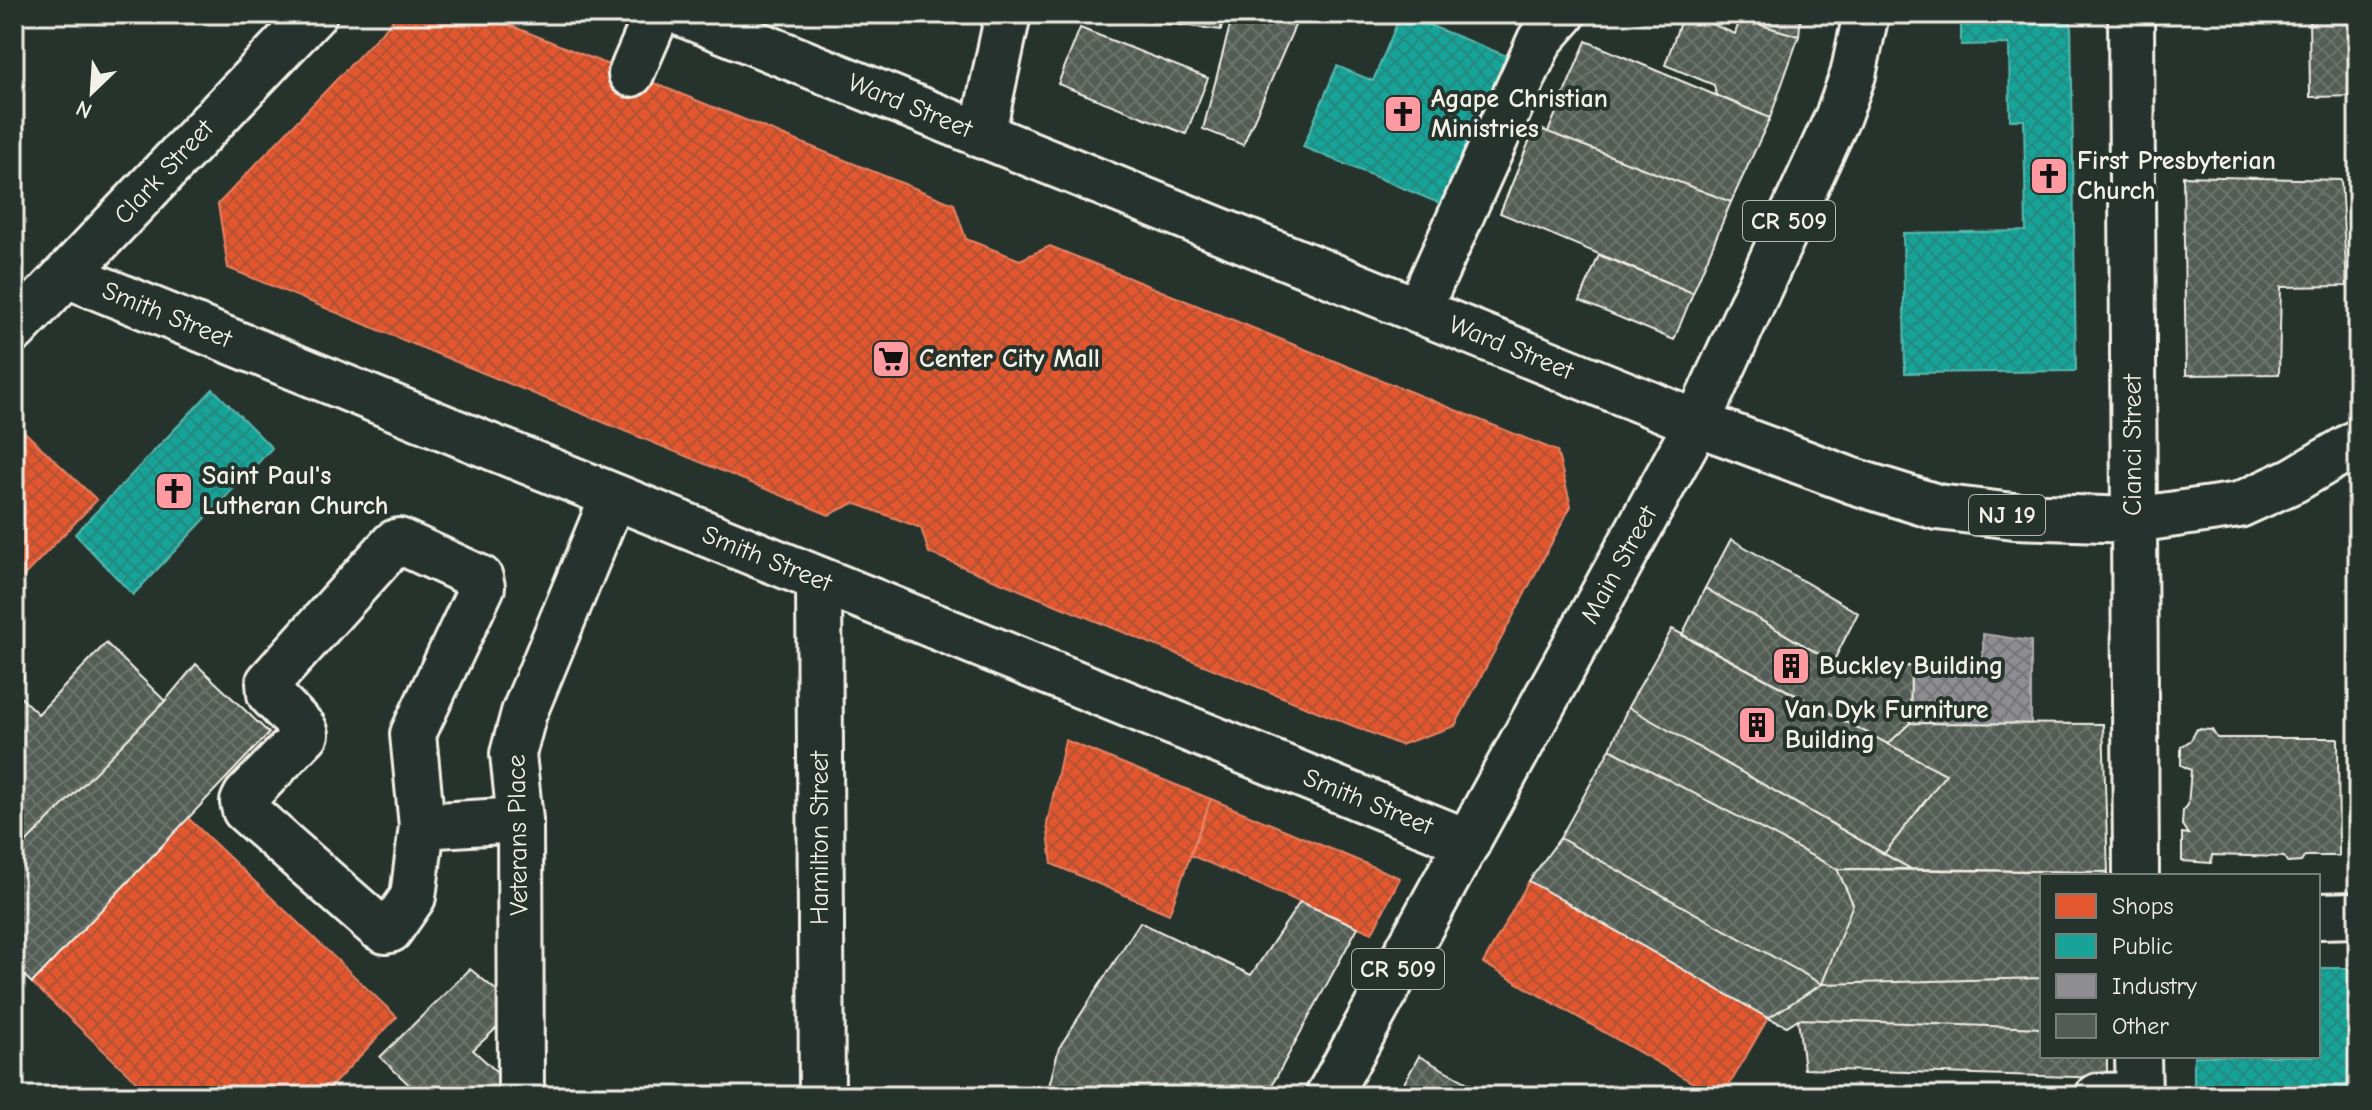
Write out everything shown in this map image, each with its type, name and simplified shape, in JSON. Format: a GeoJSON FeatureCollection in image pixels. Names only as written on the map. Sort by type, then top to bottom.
{"type":"FeatureCollection","features":[{"type":"Feature","properties":{"kind":"street","name":"Clark Street"},"geometry":{"type":"LineString","coordinates":[[14,330],[314,14]]}},
{"type":"Feature","properties":{"kind":"street"},"geometry":{"type":"LineString","coordinates":[[631,74],[657,14]]}},
{"type":"Feature","properties":{"kind":"street","name":"Ward Street"},"geometry":{"type":"LineString","coordinates":[[683,14],[1697,423],[1853,481],[1937,507],[2014,516],[2134,520],[2239,505],[2294,480],[2358,442]]}},
{"type":"Feature","properties":{"kind":"street"},"geometry":{"type":"LineString","coordinates":[[982,136],[1008,14]]}},
{"type":"Feature","properties":{"kind":"street"},"geometry":{"type":"LineString","coordinates":[[1418,311],[1540,40],[1563,14]]}},
{"type":"Feature","properties":{"kind":"street","name":"Main Street"},"geometry":{"type":"LineString","coordinates":[[1328,1096],[1697,423],[1838,116],[1853,75],[1866,14]]}},
{"type":"Feature","properties":{"kind":"street","name":"Cianci Street"},"geometry":{"type":"LineString","coordinates":[[2131,14],[2136,874]]}},
{"type":"Feature","properties":{"kind":"street","name":"Smith Street"},"geometry":{"type":"LineString","coordinates":[[67,275],[1468,842]]}},
{"type":"Feature","properties":{"kind":"street","name":"Veterans Place"},"geometry":{"type":"LineString","coordinates":[[521,1096],[520,820],[513,754],[524,713],[613,497]]}},
{"type":"Feature","properties":{"kind":"street"},"geometry":{"type":"LineString","coordinates":[[399,541],[482,581],[482,587],[413,734],[422,826],[413,897],[390,930],[385,931],[245,810],[243,802],[306,734],[270,694],[269,682],[399,541]]}},
{"type":"Feature","properties":{"kind":"street","name":"Hamilton Street"},"geometry":{"type":"LineString","coordinates":[[819,580],[822,1096]]}},
{"type":"Feature","properties":{"kind":"street"},"geometry":{"type":"LineString","coordinates":[[422,826],[520,820]]}},
{"type":"Feature","properties":{"kind":"street"},"geometry":{"type":"LineString","coordinates":[[2320,916],[2358,915]]}},
{"type":"Feature","properties":{"kind":"building: Shops","name":"Center City Mall"},"geometry":{"type":"Polygon","coordinates":[[[482,14],[954,204],[966,239],[1020,260],[1050,246],[1557,451],[1571,506],[1455,726],[1400,745],[929,553],[921,528],[854,503],[829,515],[228,268],[218,204],[398,15],[482,14]]]}},
{"type":"Feature","properties":{"kind":"building: Shops"},"geometry":{"type":"Polygon","coordinates":[[[14,422],[97,500],[14,586],[14,422]]]}},
{"type":"Feature","properties":{"kind":"building: Shops"},"geometry":{"type":"Polygon","coordinates":[[[1065,740],[1211,799],[1169,914],[1052,864],[1047,824],[1065,740]]]}},
{"type":"Feature","properties":{"kind":"building: Shops"},"geometry":{"type":"Polygon","coordinates":[[[1211,799],[1400,878],[1372,933],[1190,855],[1211,799]]]}},
{"type":"Feature","properties":{"kind":"building: Shops"},"geometry":{"type":"Polygon","coordinates":[[[188,818],[397,1017],[322,1096],[152,1096],[32,983],[188,818]]]}},
{"type":"Feature","properties":{"kind":"building: Shops"},"geometry":{"type":"Polygon","coordinates":[[[1529,881],[1768,1018],[1723,1096],[1716,1096],[1483,963],[1529,881]]]}},
{"type":"Feature","properties":{"kind":"building: Public","name":"Agape Christian Ministries"},"geometry":{"type":"Polygon","coordinates":[[[1401,14],[1512,58],[1451,208],[1303,147],[1337,66],[1373,81],[1401,14]]]}},
{"type":"Feature","properties":{"kind":"building: Public","name":"First Presbyterian Church"},"geometry":{"type":"Polygon","coordinates":[[[1961,14],[2071,14],[2076,371],[1905,373],[1903,233],[2026,231],[2024,120],[2010,120],[2009,44],[1961,45],[1961,14]]]}},
{"type":"Feature","properties":{"kind":"building: Public","name":"Saint Paul's Lutheran Church"},"geometry":{"type":"Polygon","coordinates":[[[213,389],[272,448],[133,595],[75,534],[213,389]]]}},
{"type":"Feature","properties":{"kind":"building: Public"},"geometry":{"type":"Polygon","coordinates":[[[2320,968],[2358,968],[2358,1096],[2194,1096],[2194,1058],[2320,1058],[2320,968]]]}},
{"type":"Feature","properties":{"kind":"building: Industry"},"geometry":{"type":"Polygon","coordinates":[[[1983,634],[2031,641],[2031,724],[1910,723],[1911,666],[1983,670],[1983,634]]]}},
{"type":"Feature","properties":{"kind":"building: Other"},"geometry":{"type":"Polygon","coordinates":[[[1085,14],[1223,14],[1221,30],[1085,14]]]}},
{"type":"Feature","properties":{"kind":"building: Other"},"geometry":{"type":"Polygon","coordinates":[[[1233,14],[1300,14],[1243,145],[1203,129],[1233,14]]]}},
{"type":"Feature","properties":{"kind":"building: Other"},"geometry":{"type":"Polygon","coordinates":[[[1683,14],[1735,34],[1740,19],[1799,36],[1770,118],[1716,95],[1714,85],[1665,65],[1683,14]]]}},
{"type":"Feature","properties":{"kind":"building: Other"},"geometry":{"type":"Polygon","coordinates":[[[1739,14],[1801,14],[1799,36],[1740,19],[1739,14]]]}},
{"type":"Feature","properties":{"kind":"building: Other"},"geometry":{"type":"Polygon","coordinates":[[[2309,14],[2358,14],[2358,96],[2310,97],[2309,14]]]}},
{"type":"Feature","properties":{"kind":"building: Other"},"geometry":{"type":"Polygon","coordinates":[[[1080,28],[1208,78],[1186,134],[1058,84],[1080,28]]]}},
{"type":"Feature","properties":{"kind":"building: Other"},"geometry":{"type":"Polygon","coordinates":[[[1586,41],[1770,118],[1731,202],[1548,132],[1586,41]]]}},
{"type":"Feature","properties":{"kind":"building: Other"},"geometry":{"type":"Polygon","coordinates":[[[1535,127],[1731,202],[1693,293],[1500,213],[1535,127]]]}},
{"type":"Feature","properties":{"kind":"building: Other"},"geometry":{"type":"Polygon","coordinates":[[[2183,176],[2341,180],[2347,286],[2281,287],[2279,374],[2186,375],[2183,176]]]}},
{"type":"Feature","properties":{"kind":"building: Other"},"geometry":{"type":"Polygon","coordinates":[[[1599,255],[1693,293],[1674,340],[1580,301],[1599,255]]]}},
{"type":"Feature","properties":{"kind":"building: Other"},"geometry":{"type":"Polygon","coordinates":[[[1731,539],[1858,613],[1833,662],[1705,588],[1731,539]]]}},
{"type":"Feature","properties":{"kind":"building: Other","name":"Buckley Building"},"geometry":{"type":"Polygon","coordinates":[[[1705,588],[1842,667],[1911,666],[1910,723],[1888,744],[1682,635],[1705,588]]]}},
{"type":"Feature","properties":{"kind":"building: Other","name":"Van Dyk Furniture Building"},"geometry":{"type":"Polygon","coordinates":[[[1672,629],[1946,774],[1884,854],[1628,707],[1672,629]]]}},
{"type":"Feature","properties":{"kind":"building: Other"},"geometry":{"type":"Polygon","coordinates":[[[106,643],[165,701],[14,855],[14,691],[38,714],[106,643]]]}},
{"type":"Feature","properties":{"kind":"building: Other"},"geometry":{"type":"Polygon","coordinates":[[[196,664],[269,733],[32,983],[14,966],[14,855],[165,701],[196,664]]]}},
{"type":"Feature","properties":{"kind":"building: Other"},"geometry":{"type":"Polygon","coordinates":[[[14,667],[24,677],[14,688],[14,667]]]}},
{"type":"Feature","properties":{"kind":"building: Other"},"geometry":{"type":"Polygon","coordinates":[[[1628,707],[1911,869],[1837,869],[1610,749],[1628,707]]]}},
{"type":"Feature","properties":{"kind":"building: Other"},"geometry":{"type":"Polygon","coordinates":[[[1910,723],[2103,724],[2108,872],[1911,869],[1884,854],[1946,774],[1888,744],[1910,723]]]}},
{"type":"Feature","properties":{"kind":"building: Other"},"geometry":{"type":"Polygon","coordinates":[[[2197,729],[2212,730],[2217,738],[2338,738],[2339,856],[2305,856],[2301,862],[2288,863],[2284,857],[2212,855],[2211,863],[2182,861],[2182,833],[2188,834],[2182,825],[2183,811],[2188,805],[2191,770],[2181,765],[2181,747],[2191,740],[2197,729]]]}},
{"type":"Feature","properties":{"kind":"building: Other"},"geometry":{"type":"Polygon","coordinates":[[[1610,749],[1837,869],[1853,904],[1822,984],[1560,838],[1610,749]]]}},
{"type":"Feature","properties":{"kind":"building: Other"},"geometry":{"type":"Polygon","coordinates":[[[1560,838],[1822,984],[1768,1018],[1529,881],[1560,838]]]}},
{"type":"Feature","properties":{"kind":"building: Other"},"geometry":{"type":"Polygon","coordinates":[[[1837,869],[2108,872],[2040,874],[2040,978],[1822,984],[1853,904],[1837,869]]]}},
{"type":"Feature","properties":{"kind":"building: Other"},"geometry":{"type":"Polygon","coordinates":[[[1300,902],[1358,927],[1266,1096],[1062,1096],[1049,1086],[1059,1048],[1140,922],[1251,975],[1300,902]]]}},
{"type":"Feature","properties":{"kind":"building: Other"},"geometry":{"type":"Polygon","coordinates":[[[470,969],[518,1008],[473,1050],[519,1092],[516,1096],[421,1096],[380,1057],[470,969]]]}},
{"type":"Feature","properties":{"kind":"building: Other"},"geometry":{"type":"Polygon","coordinates":[[[2040,978],[2040,1028],[1798,1019],[1787,1026],[1768,1018],[1822,984],[2040,978]]]}},
{"type":"Feature","properties":{"kind":"building: Other"},"geometry":{"type":"Polygon","coordinates":[[[1798,1019],[2040,1028],[2040,1058],[2107,1058],[2107,1078],[1804,1069],[1798,1019]]]}},
{"type":"Feature","properties":{"kind":"building: Other"},"geometry":{"type":"Polygon","coordinates":[[[1419,1056],[1491,1096],[1397,1096],[1419,1056]]]}},
{"type":"Feature","properties":{"kind":"place","name":"Agape Christian Ministries"},"geometry":{"type":"Point","coordinates":[1403,114]}},
{"type":"Feature","properties":{"kind":"place","name":"First Presbyterian Church"},"geometry":{"type":"Point","coordinates":[2049,176]}},
{"type":"Feature","properties":{"kind":"place","name":"Center City Mall"},"geometry":{"type":"Point","coordinates":[891,359]}},
{"type":"Feature","properties":{"kind":"place","name":"Saint Paul's Lutheran Church"},"geometry":{"type":"Point","coordinates":[174,491]}},
{"type":"Feature","properties":{"kind":"place","name":"Buckley Building"},"geometry":{"type":"Point","coordinates":[1791,666]}},
{"type":"Feature","properties":{"kind":"place","name":"Van Dyk Furniture Building"},"geometry":{"type":"Point","coordinates":[1757,725]}}]}
